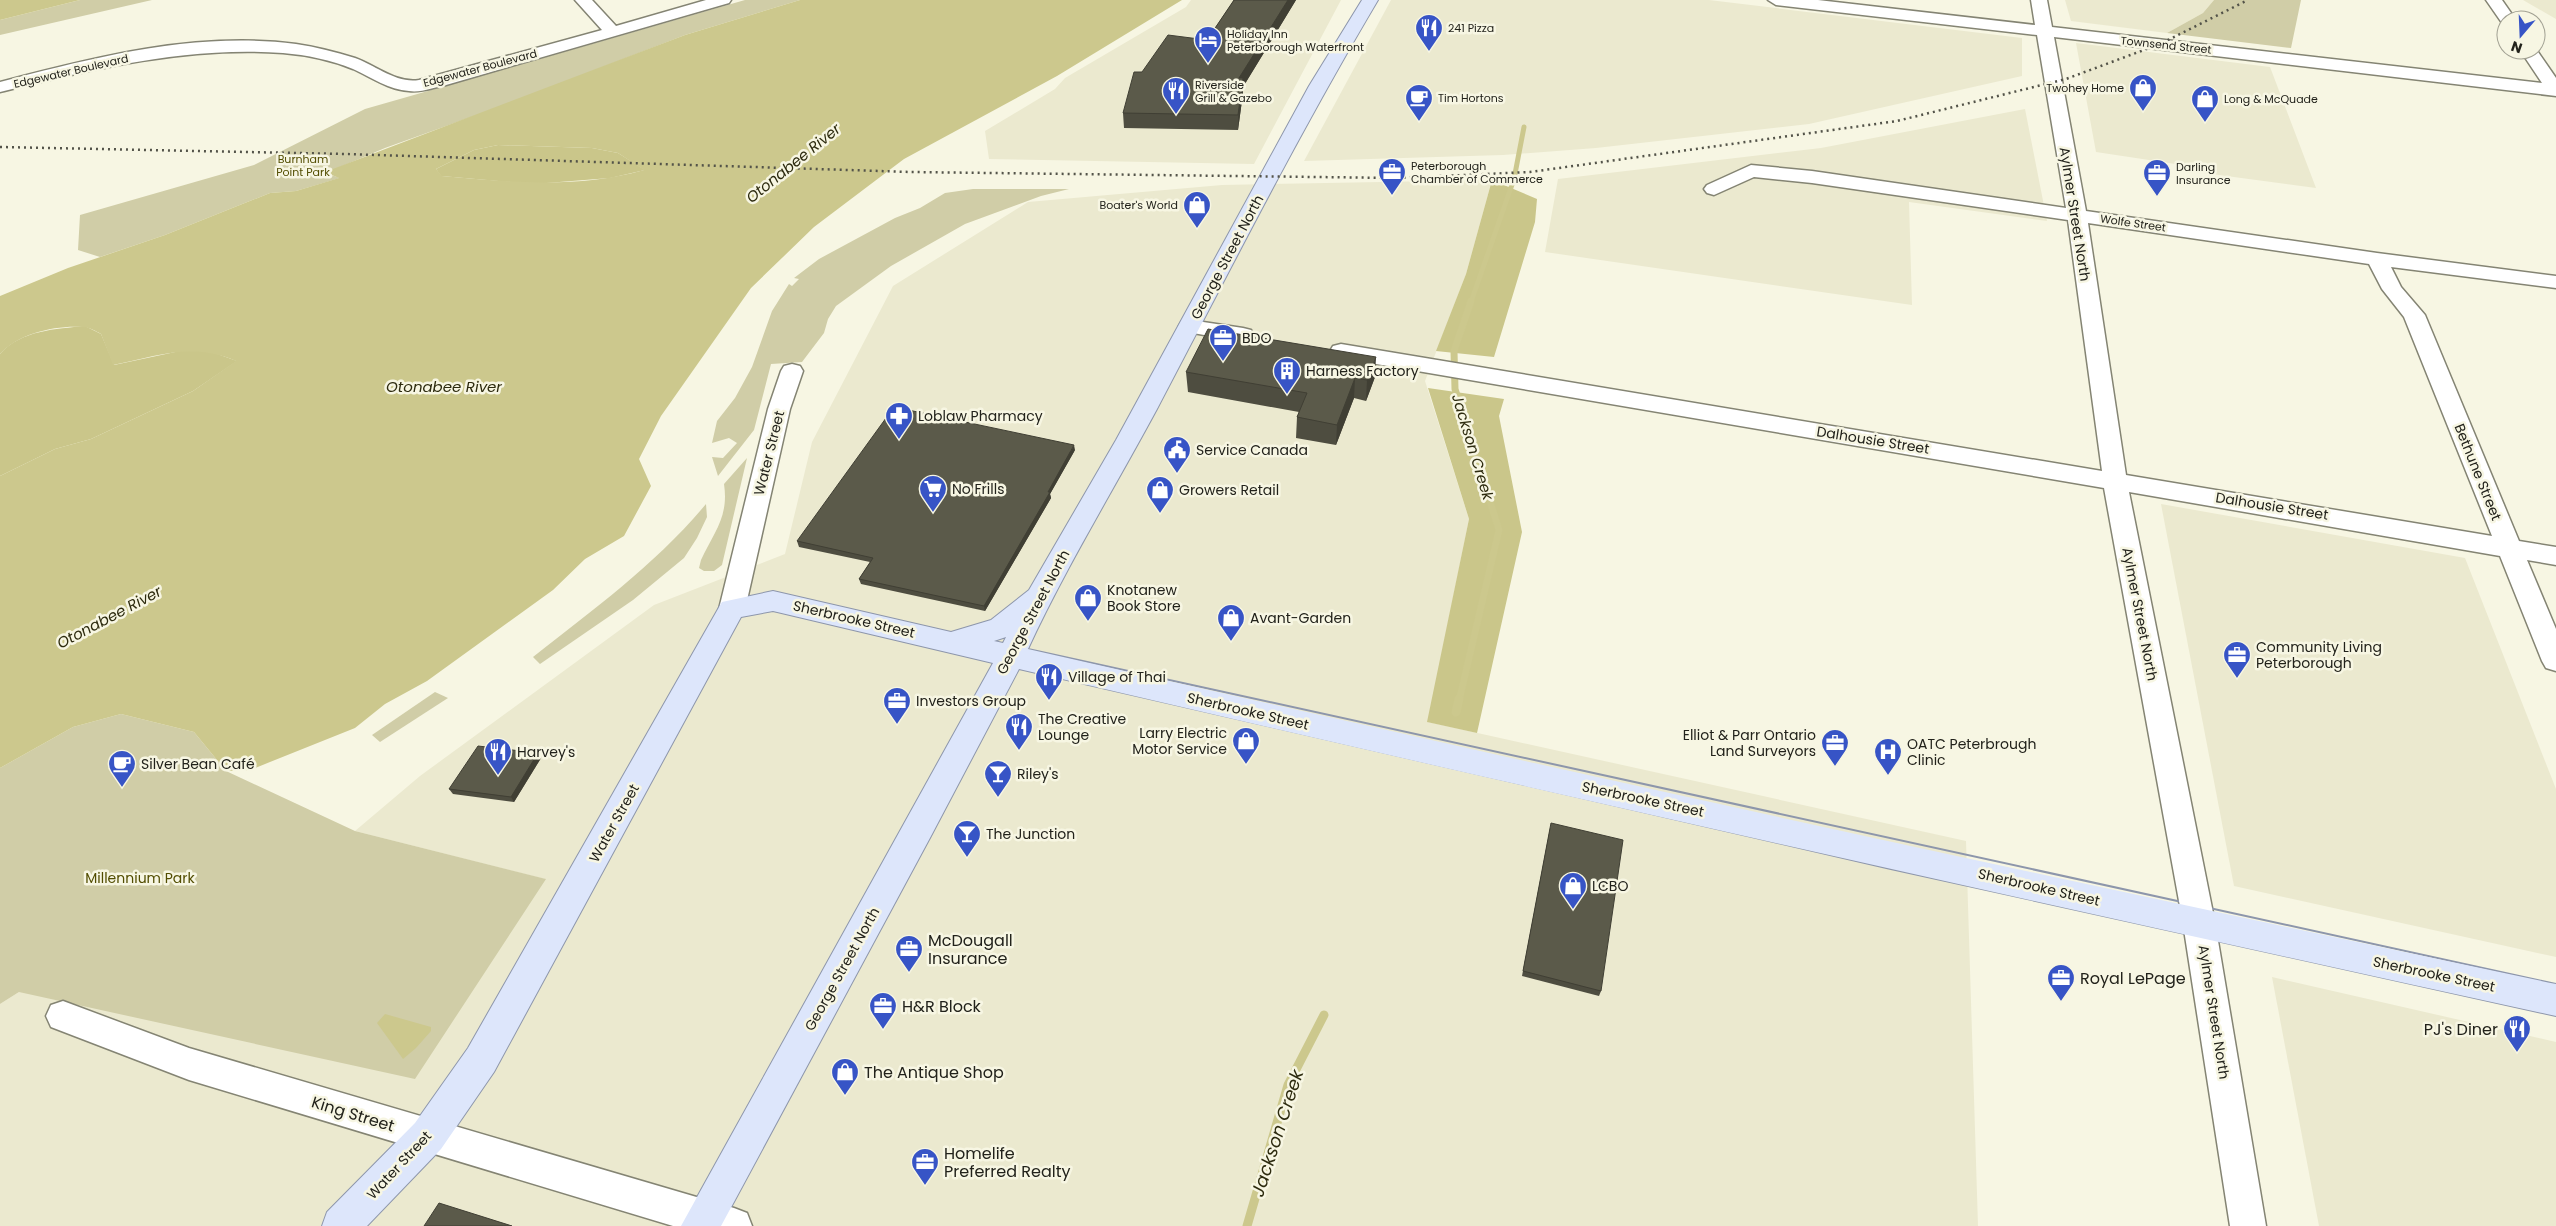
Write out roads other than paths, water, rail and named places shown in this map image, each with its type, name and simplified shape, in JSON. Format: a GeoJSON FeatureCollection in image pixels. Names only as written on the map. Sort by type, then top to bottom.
{"type":"FeatureCollection","features":[{"type":"Feature","properties":{"kind":"main road","name":"George Street North"},"geometry":{"type":"LineString","coordinates":[[713,1223],[1011,656],[1043,588],[1128,440],[1314,94],[1370,0]]}},
{"type":"Feature","properties":{"kind":"main road"},"geometry":{"type":"LineString","coordinates":[[950,641],[994,632],[1016,617],[1043,588]]}},
{"type":"Feature","properties":{"kind":"main road","name":"Sherbrooke Street"},"geometry":{"type":"LineString","coordinates":[[732,609],[773,601],[1322,728],[2199,923],[2556,1000]]}},
{"type":"Feature","properties":{"kind":"main road","name":"Water Street"},"geometry":{"type":"LineString","coordinates":[[341,1226],[428,1136],[481,1060],[732,609]]}},
{"type":"Feature","properties":{"kind":"street"},"geometry":{"type":"LineString","coordinates":[[583,0],[612,31]]}},
{"type":"Feature","properties":{"kind":"street","name":"Edgewater Boulevard"},"geometry":{"type":"LineString","coordinates":[[0,87],[64,70],[160,52],[248,46],[317,52],[357,65],[407,86],[440,81],[723,0]]}},
{"type":"Feature","properties":{"kind":"street","name":"Townsend Street"},"geometry":{"type":"LineString","coordinates":[[1776,0],[2556,90]]}},
{"type":"Feature","properties":{"kind":"street","name":"Aylmer Street North"},"geometry":{"type":"LineString","coordinates":[[2039,0],[2077,216],[2115,480],[2199,923],[2248,1226]]}},
{"type":"Feature","properties":{"kind":"street"},"geometry":{"type":"LineString","coordinates":[[2535,60],[2556,90]]}},
{"type":"Feature","properties":{"kind":"street","name":"Wolfe Street"},"geometry":{"type":"LineString","coordinates":[[1714,189],[1750,171],[1821,178],[2077,216],[2219,234],[2377,259],[2556,282]]}},
{"type":"Feature","properties":{"kind":"street","name":"Bethune Street"},"geometry":{"type":"LineString","coordinates":[[2377,259],[2392,288],[2414,315],[2507,546],[2556,661]]}},
{"type":"Feature","properties":{"kind":"street"},"geometry":{"type":"LineString","coordinates":[[1190,326],[1261,338]]}},
{"type":"Feature","properties":{"kind":"street","name":"Dalhousie Street"},"geometry":{"type":"LineString","coordinates":[[1318,348],[2115,480],[2507,546],[2556,556]]}},
{"type":"Feature","properties":{"kind":"street","name":"Water Street"},"geometry":{"type":"LineString","coordinates":[[732,609],[779,409],[792,372]]}},
{"type":"Feature","properties":{"kind":"street","name":"King Street"},"geometry":{"type":"LineString","coordinates":[[62,1016],[189,1064],[713,1223]]}},
{"type":"Feature","properties":{"kind":"water"},"geometry":{"type":"Polygon","coordinates":[[[0,0],[80,0],[0,20],[0,0]]]}},
{"type":"Feature","properties":{"kind":"water","name":"Otonabee River"},"geometry":{"type":"Polygon","coordinates":[[[800,0],[1182,0],[1057,76],[904,159],[814,227],[751,288],[661,416],[639,459],[651,486],[624,536],[585,559],[553,590],[427,681],[385,704],[355,728],[250,770],[226,771],[194,732],[121,714],[73,727],[0,768],[0,476],[55,449],[91,439],[193,391],[236,361],[205,352],[175,352],[113,365],[101,334],[90,328],[83,327],[61,327],[38,332],[17,341],[0,354],[0,296],[68,268],[165,235],[270,193],[296,191],[339,178],[325,172],[685,35],[800,0]],[[498,145],[474,150],[436,169],[442,176],[518,182],[594,180],[644,170],[618,153],[592,148],[498,145]]]}},
{"type":"Feature","properties":{"kind":"water"},"geometry":{"type":"Polygon","coordinates":[[[385,1014],[431,1027],[431,1031],[403,1059],[377,1023],[385,1014]]]}},
{"type":"Feature","properties":{"kind":"waterway","name":"Jackson Creek"},"geometry":{"type":"LineString","coordinates":[[1471,302],[1514,179],[1524,127]]}},
{"type":"Feature","properties":{"kind":"waterway","name":"Jackson Creek"},"geometry":{"type":"LineString","coordinates":[[1459,701],[1499,530],[1455,389],[1454,351],[1471,301]]}},
{"type":"Feature","properties":{"kind":"waterway","name":"Jackson Creek"},"geometry":{"type":"LineString","coordinates":[[1456,712],[1459,699]]}},
{"type":"Feature","properties":{"kind":"waterway","name":"Jackson Creek"},"geometry":{"type":"LineString","coordinates":[[1247,1226],[1288,1085],[1324,1015]]}},
{"type":"Feature","properties":{"kind":"railway"},"geometry":{"type":"LineString","coordinates":[[0,147],[346,154],[911,172],[1397,178],[1530,172],[1897,121],[2066,79],[2160,44],[2248,0]]}},
{"type":"Feature","properties":{"kind":"place","name":"241 Pizza"},"geometry":{"type":"Point","coordinates":[1429,52]}},
{"type":"Feature","properties":{"kind":"place","name":"Holiday Inn Peterborough Waterfront"},"geometry":{"type":"Point","coordinates":[1208,64]}},
{"type":"Feature","properties":{"kind":"place","name":"Twohey Home"},"geometry":{"type":"Point","coordinates":[2143,112]}},
{"type":"Feature","properties":{"kind":"place","name":"Riverside Grill & Gazebo"},"geometry":{"type":"Point","coordinates":[1176,115]}},
{"type":"Feature","properties":{"kind":"place","name":"Tim Hortons"},"geometry":{"type":"Point","coordinates":[1419,122]}},
{"type":"Feature","properties":{"kind":"place","name":"Long & McQuade"},"geometry":{"type":"Point","coordinates":[2205,123]}},
{"type":"Feature","properties":{"kind":"place","name":"Peterborough Chamber of Commerce"},"geometry":{"type":"Point","coordinates":[1392,196]}},
{"type":"Feature","properties":{"kind":"place","name":"Darling Insurance"},"geometry":{"type":"Point","coordinates":[2157,197]}},
{"type":"Feature","properties":{"kind":"place","name":"Boater's World"},"geometry":{"type":"Point","coordinates":[1197,229]}},
{"type":"Feature","properties":{"kind":"place","name":"BDO"},"geometry":{"type":"Point","coordinates":[1223,362]}},
{"type":"Feature","properties":{"kind":"place","name":"Harness Factory"},"geometry":{"type":"Point","coordinates":[1287,395]}},
{"type":"Feature","properties":{"kind":"place","name":"Loblaw Pharmacy"},"geometry":{"type":"Point","coordinates":[899,440]}},
{"type":"Feature","properties":{"kind":"place","name":"Service Canada"},"geometry":{"type":"Point","coordinates":[1177,474]}},
{"type":"Feature","properties":{"kind":"place","name":"No Frills"},"geometry":{"type":"Point","coordinates":[933,513]}},
{"type":"Feature","properties":{"kind":"place","name":"Growers Retail"},"geometry":{"type":"Point","coordinates":[1160,514]}},
{"type":"Feature","properties":{"kind":"place","name":"Knotanew Book Store"},"geometry":{"type":"Point","coordinates":[1088,622]}},
{"type":"Feature","properties":{"kind":"place","name":"Avant-Garden"},"geometry":{"type":"Point","coordinates":[1231,642]}},
{"type":"Feature","properties":{"kind":"place","name":"Community Living Peterborough"},"geometry":{"type":"Point","coordinates":[2237,679]}},
{"type":"Feature","properties":{"kind":"place","name":"Village of Thai"},"geometry":{"type":"Point","coordinates":[1049,701]}},
{"type":"Feature","properties":{"kind":"place","name":"Investors Group"},"geometry":{"type":"Point","coordinates":[897,725]}},
{"type":"Feature","properties":{"kind":"place","name":"The Creative Lounge"},"geometry":{"type":"Point","coordinates":[1019,751]}},
{"type":"Feature","properties":{"kind":"place","name":"Larry Electric Motor Service"},"geometry":{"type":"Point","coordinates":[1246,765]}},
{"type":"Feature","properties":{"kind":"place","name":"Elliot & Parr Ontario Land Surveyors"},"geometry":{"type":"Point","coordinates":[1835,767]}},
{"type":"Feature","properties":{"kind":"place","name":"Harvey's"},"geometry":{"type":"Point","coordinates":[498,776]}},
{"type":"Feature","properties":{"kind":"place","name":"OATC Peterbrough Clinic"},"geometry":{"type":"Point","coordinates":[1888,776]}},
{"type":"Feature","properties":{"kind":"place","name":"Silver Bean Café"},"geometry":{"type":"Point","coordinates":[122,788]}},
{"type":"Feature","properties":{"kind":"place","name":"Riley's"},"geometry":{"type":"Point","coordinates":[998,798]}},
{"type":"Feature","properties":{"kind":"place","name":"The Junction"},"geometry":{"type":"Point","coordinates":[967,858]}},
{"type":"Feature","properties":{"kind":"place","name":"LCBO"},"geometry":{"type":"Point","coordinates":[1573,910]}},
{"type":"Feature","properties":{"kind":"place","name":"McDougall Insurance"},"geometry":{"type":"Point","coordinates":[909,973]}},
{"type":"Feature","properties":{"kind":"place","name":"Royal LePage"},"geometry":{"type":"Point","coordinates":[2061,1002]}},
{"type":"Feature","properties":{"kind":"place","name":"H&R Block"},"geometry":{"type":"Point","coordinates":[883,1030]}},
{"type":"Feature","properties":{"kind":"place","name":"PJ's Diner"},"geometry":{"type":"Point","coordinates":[2517,1053]}},
{"type":"Feature","properties":{"kind":"place","name":"The Antique Shop"},"geometry":{"type":"Point","coordinates":[845,1096]}},
{"type":"Feature","properties":{"kind":"place","name":"Homelife Preferred Realty"},"geometry":{"type":"Point","coordinates":[925,1186]}},
{"type":"Feature","properties":{"kind":"park label","name":"Burnham Point Park"},"geometry":{"type":"Point","coordinates":[303,165]}},
{"type":"Feature","properties":{"kind":"park label","name":"Millennium Park"},"geometry":{"type":"Point","coordinates":[140,878]}}]}
